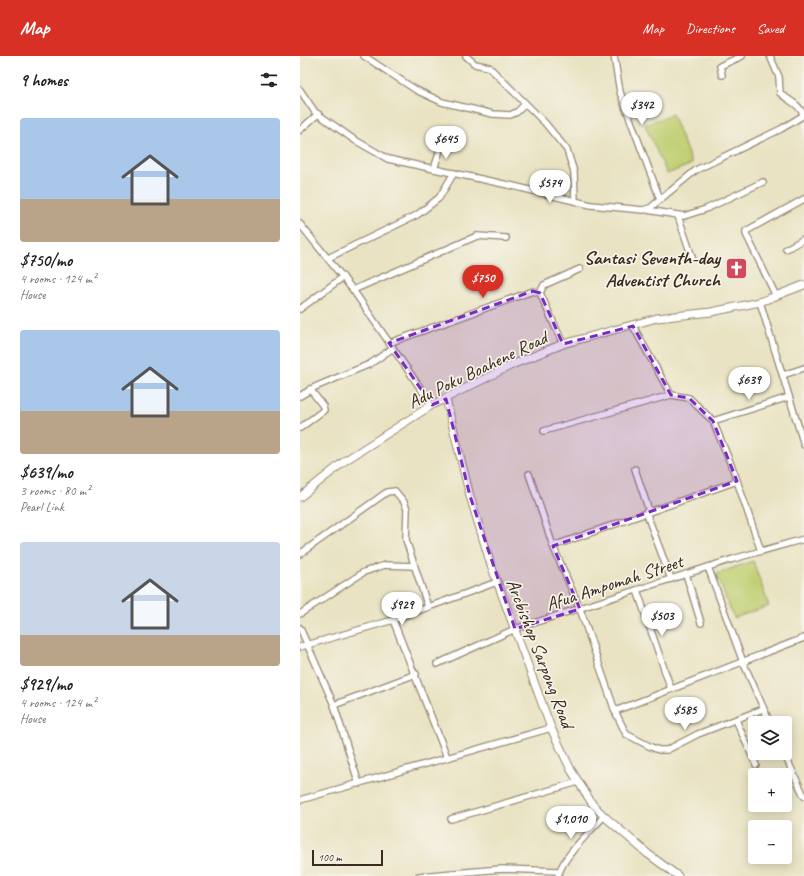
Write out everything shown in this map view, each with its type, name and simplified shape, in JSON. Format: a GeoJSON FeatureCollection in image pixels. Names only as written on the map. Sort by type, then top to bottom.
{"type":"FeatureCollection","features":[{"type":"Feature","properties":{"kind":"street"},"geometry":{"type":"LineString","coordinates":[[364,56],[416,90],[442,102],[493,114],[510,115],[517,112],[525,104]]}},
{"type":"Feature","properties":{"kind":"street"},"geometry":{"type":"LineString","coordinates":[[466,56],[475,64],[489,67],[545,123],[570,155],[574,172],[575,201]]}},
{"type":"Feature","properties":{"kind":"street"},"geometry":{"type":"LineString","coordinates":[[614,56],[620,92],[660,199]]}},
{"type":"Feature","properties":{"kind":"street"},"geometry":{"type":"LineString","coordinates":[[722,75],[720,66],[742,56]]}},
{"type":"Feature","properties":{"kind":"street"},"geometry":{"type":"LineString","coordinates":[[647,210],[696,170],[781,129],[804,115],[794,101],[786,98],[780,93],[779,77],[770,56]]}},
{"type":"Feature","properties":{"kind":"street"},"geometry":{"type":"LineString","coordinates":[[300,90],[311,107],[318,114],[353,139],[383,157],[394,161],[454,173],[597,206],[647,210],[678,216],[706,209],[763,182]]}},
{"type":"Feature","properties":{"kind":"street"},"geometry":{"type":"LineString","coordinates":[[300,130],[318,114]]}},
{"type":"Feature","properties":{"kind":"street"},"geometry":{"type":"LineString","coordinates":[[434,169],[441,147]]}},
{"type":"Feature","properties":{"kind":"street"},"geometry":{"type":"LineString","coordinates":[[328,258],[417,215],[439,198],[454,173]]}},
{"type":"Feature","properties":{"kind":"street"},"geometry":{"type":"LineString","coordinates":[[776,296],[746,234],[746,231],[804,199]]}},
{"type":"Feature","properties":{"kind":"street"},"geometry":{"type":"LineString","coordinates":[[678,216],[692,257]]}},
{"type":"Feature","properties":{"kind":"street"},"geometry":{"type":"LineString","coordinates":[[300,224],[353,290],[432,405]]}},
{"type":"Feature","properties":{"kind":"street"},"geometry":{"type":"LineString","coordinates":[[353,290],[479,235],[506,238]]}},
{"type":"Feature","properties":{"kind":"street"},"geometry":{"type":"LineString","coordinates":[[786,248],[804,239]]}},
{"type":"Feature","properties":{"kind":"street"},"geometry":{"type":"LineString","coordinates":[[540,293],[544,285],[580,269]]}},
{"type":"Feature","properties":{"kind":"street"},"geometry":{"type":"LineString","coordinates":[[300,308],[343,277]]}},
{"type":"Feature","properties":{"kind":"street","name":"Adu Poku Boahene Road"},"geometry":{"type":"LineString","coordinates":[[300,497],[346,460],[432,405],[514,364],[563,344],[633,326],[657,318],[711,312],[760,302],[804,285]]}},
{"type":"Feature","properties":{"kind":"street"},"geometry":{"type":"LineString","coordinates":[[389,342],[533,291],[540,293],[563,344]]}},
{"type":"Feature","properties":{"kind":"street"},"geometry":{"type":"LineString","coordinates":[[760,302],[804,445]]}},
{"type":"Feature","properties":{"kind":"street"},"geometry":{"type":"LineString","coordinates":[[633,326],[671,395]]}},
{"type":"Feature","properties":{"kind":"street"},"geometry":{"type":"LineString","coordinates":[[300,396],[310,389],[360,369],[393,348]]}},
{"type":"Feature","properties":{"kind":"street"},"geometry":{"type":"LineString","coordinates":[[783,375],[804,368]]}},
{"type":"Feature","properties":{"kind":"street"},"geometry":{"type":"LineString","coordinates":[[300,428],[324,410],[323,406],[310,389]]}},
{"type":"Feature","properties":{"kind":"street"},"geometry":{"type":"LineString","coordinates":[[544,431],[671,395],[689,398],[713,421],[737,481],[761,551]]}},
{"type":"Feature","properties":{"kind":"street"},"geometry":{"type":"LineString","coordinates":[[713,421],[789,397]]}},
{"type":"Feature","properties":{"kind":"street","name":"Arcbishop Sarpong Road"},"geometry":{"type":"LineString","coordinates":[[446,399],[470,496],[497,582],[551,728],[578,782],[593,805],[648,854],[678,876]]}},
{"type":"Feature","properties":{"kind":"street"},"geometry":{"type":"LineString","coordinates":[[635,469],[671,579]]}},
{"type":"Feature","properties":{"kind":"street"},"geometry":{"type":"LineString","coordinates":[[529,474],[553,546],[580,609],[615,711],[626,734],[659,750],[667,750],[698,734],[763,709]]}},
{"type":"Feature","properties":{"kind":"street"},"geometry":{"type":"LineString","coordinates":[[553,546],[648,511],[737,481]]}},
{"type":"Feature","properties":{"kind":"street"},"geometry":{"type":"LineString","coordinates":[[300,554],[387,492],[392,490],[397,492],[407,509],[405,534],[428,607]]}},
{"type":"Feature","properties":{"kind":"street","name":"Afua Ampomah Street"},"geometry":{"type":"LineString","coordinates":[[437,664],[515,629],[708,567],[804,539]]}},
{"type":"Feature","properties":{"kind":"street"},"geometry":{"type":"LineString","coordinates":[[300,614],[364,572],[385,565],[414,566]]}},
{"type":"Feature","properties":{"kind":"street"},"geometry":{"type":"LineString","coordinates":[[708,567],[742,662],[766,716]]}},
{"type":"Feature","properties":{"kind":"street"},"geometry":{"type":"LineString","coordinates":[[686,574],[701,623]]}},
{"type":"Feature","properties":{"kind":"street"},"geometry":{"type":"LineString","coordinates":[[300,647],[393,620],[497,582]]}},
{"type":"Feature","properties":{"kind":"street"},"geometry":{"type":"LineString","coordinates":[[637,590],[672,689]]}},
{"type":"Feature","properties":{"kind":"street"},"geometry":{"type":"LineString","coordinates":[[393,620],[416,674],[447,757]]}},
{"type":"Feature","properties":{"kind":"street"},"geometry":{"type":"LineString","coordinates":[[300,628],[334,705],[359,784]]}},
{"type":"Feature","properties":{"kind":"street"},"geometry":{"type":"LineString","coordinates":[[615,711],[804,638]]}},
{"type":"Feature","properties":{"kind":"street"},"geometry":{"type":"LineString","coordinates":[[334,705],[416,674]]}},
{"type":"Feature","properties":{"kind":"street"},"geometry":{"type":"LineString","coordinates":[[736,720],[756,765]]}},
{"type":"Feature","properties":{"kind":"street"},"geometry":{"type":"LineString","coordinates":[[300,800],[551,728]]}},
{"type":"Feature","properties":{"kind":"street"},"geometry":{"type":"LineString","coordinates":[[787,760],[804,796]]}},
{"type":"Feature","properties":{"kind":"street"},"geometry":{"type":"LineString","coordinates":[[450,819],[578,782]]}},
{"type":"Feature","properties":{"kind":"street"},"geometry":{"type":"LineString","coordinates":[[419,876],[501,869],[558,874],[574,850],[604,816]]}},
{"type":"Feature","properties":{"kind":"highlighted area"},"geometry":{"type":"Polygon","coordinates":[[[533,291],[540,293],[563,344],[633,326],[671,395],[689,398],[713,421],[737,481],[553,546],[580,609],[515,629],[470,496],[446,399],[432,405],[389,343],[533,291]]]}},
{"type":"Feature","properties":{"kind":"green space"},"geometry":{"type":"Polygon","coordinates":[[[672,114],[692,164],[667,174],[645,125],[672,114]]]}},
{"type":"Feature","properties":{"kind":"green space"},"geometry":{"type":"Polygon","coordinates":[[[753,561],[769,606],[734,618],[716,574],[753,561]]]}},
{"type":"Feature","properties":{"kind":"place","name":"Santasi Seventh-day Adventist Church"},"geometry":{"type":"Point","coordinates":[736,268]}}]}
